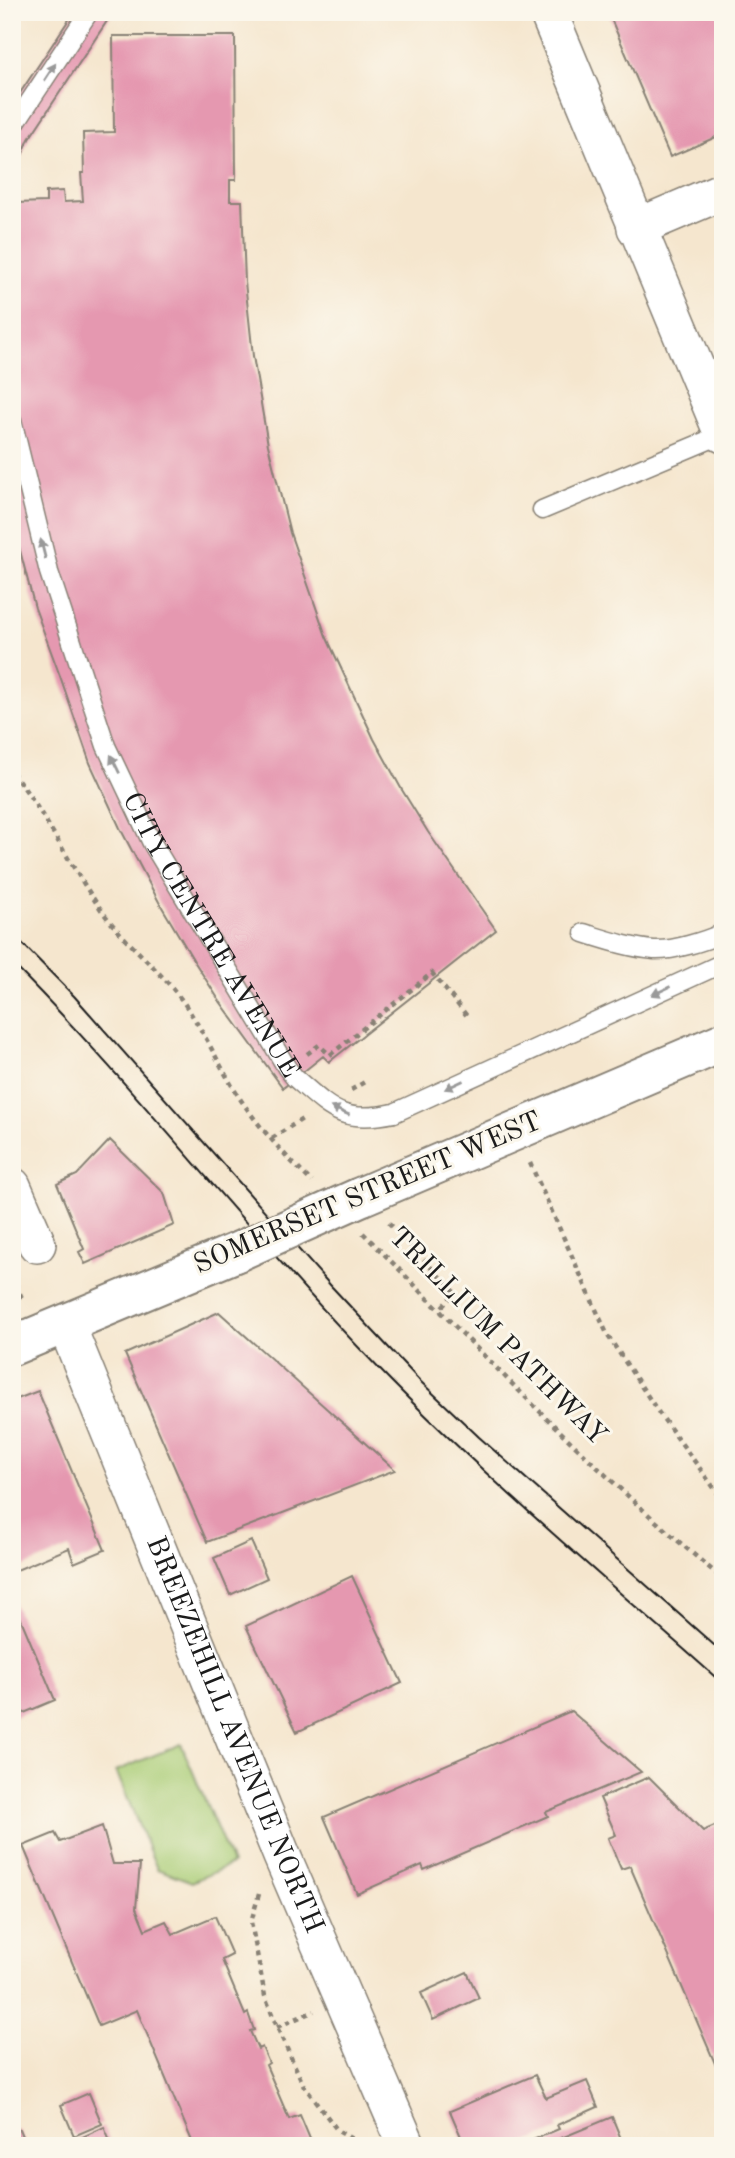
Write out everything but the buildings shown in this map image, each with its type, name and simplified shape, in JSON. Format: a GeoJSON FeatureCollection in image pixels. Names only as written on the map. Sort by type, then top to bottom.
{"type":"FeatureCollection","features":[{"type":"Feature","properties":{"kind":"main road","name":"SOMERSET STREET WEST"},"geometry":{"type":"LineString","coordinates":[[12,1346],[237,1252],[357,1211],[516,1130],[723,1042]]}},
{"type":"Feature","properties":{"kind":"street"},"geometry":{"type":"LineString","coordinates":[[548,12],[723,434]]}},
{"type":"Feature","properties":{"kind":"street"},"geometry":{"type":"LineString","coordinates":[[636,228],[723,191]]}},
{"type":"Feature","properties":{"kind":"street"},"geometry":{"type":"LineString","coordinates":[[12,1186],[37,1244]]}},
{"type":"Feature","properties":{"kind":"street","name":"BREEZEHILL AVENUE NORTH"},"geometry":{"type":"LineString","coordinates":[[66,1324],[282,1856],[407,2146]]}},
{"type":"Feature","properties":{"kind":"lane"},"geometry":{"type":"LineString","coordinates":[[12,128],[89,12]]}},
{"type":"Feature","properties":{"kind":"lane","name":"CITY CENTRE AVENUE"},"geometry":{"type":"LineString","coordinates":[[12,420],[49,572],[106,746],[152,842],[287,1068],[337,1113],[371,1118],[394,1113],[723,963]]}},
{"type":"Feature","properties":{"kind":"lane"},"geometry":{"type":"LineString","coordinates":[[541,510],[723,434]]}},
{"type":"Feature","properties":{"kind":"lane"},"geometry":{"type":"LineString","coordinates":[[584,933],[656,950],[723,933]]}},
{"type":"Feature","properties":{"kind":"path"},"geometry":{"type":"LineString","coordinates":[[12,772],[39,809],[80,880],[107,917],[167,981],[198,1024],[231,1084],[250,1112],[315,1186]]}},
{"type":"Feature","properties":{"kind":"path"},"geometry":{"type":"LineString","coordinates":[[330,1055],[432,973],[467,1016]]}},
{"type":"Feature","properties":{"kind":"path"},"geometry":{"type":"LineString","coordinates":[[516,1130],[608,1336],[659,1413],[723,1500]]}},
{"type":"Feature","properties":{"kind":"path","name":"TRILLIUM PATHWAY"},"geometry":{"type":"LineString","coordinates":[[357,1211],[439,1310],[576,1447],[668,1534],[723,1579]]}},
{"type":"Feature","properties":{"kind":"path"},"geometry":{"type":"LineString","coordinates":[[389,1223],[455,1293],[439,1310]]}},
{"type":"Feature","properties":{"kind":"path"},"geometry":{"type":"LineString","coordinates":[[12,1275],[22,1298]]}},
{"type":"Feature","properties":{"kind":"path"},"geometry":{"type":"LineString","coordinates":[[261,1886],[251,1922],[265,1996],[277,2027],[304,2086],[338,2131],[364,2146]]}},
{"type":"Feature","properties":{"kind":"path"},"geometry":{"type":"LineString","coordinates":[[277,2027],[321,2008]]}},
{"type":"Feature","properties":{"kind":"green space"},"geometry":{"type":"Polygon","coordinates":[[[181,1744],[232,1864],[192,1882],[157,1869],[116,1771],[181,1744]]]}},
{"type":"Feature","properties":{"kind":"tram line"},"geometry":{"type":"LineString","coordinates":[[12,933],[74,996],[332,1287],[420,1381],[479,1437],[723,1653]]}},
{"type":"Feature","properties":{"kind":"tram line"},"geometry":{"type":"LineString","coordinates":[[12,963],[102,1058],[274,1255],[405,1395],[539,1521],[723,1684]]}}]}
